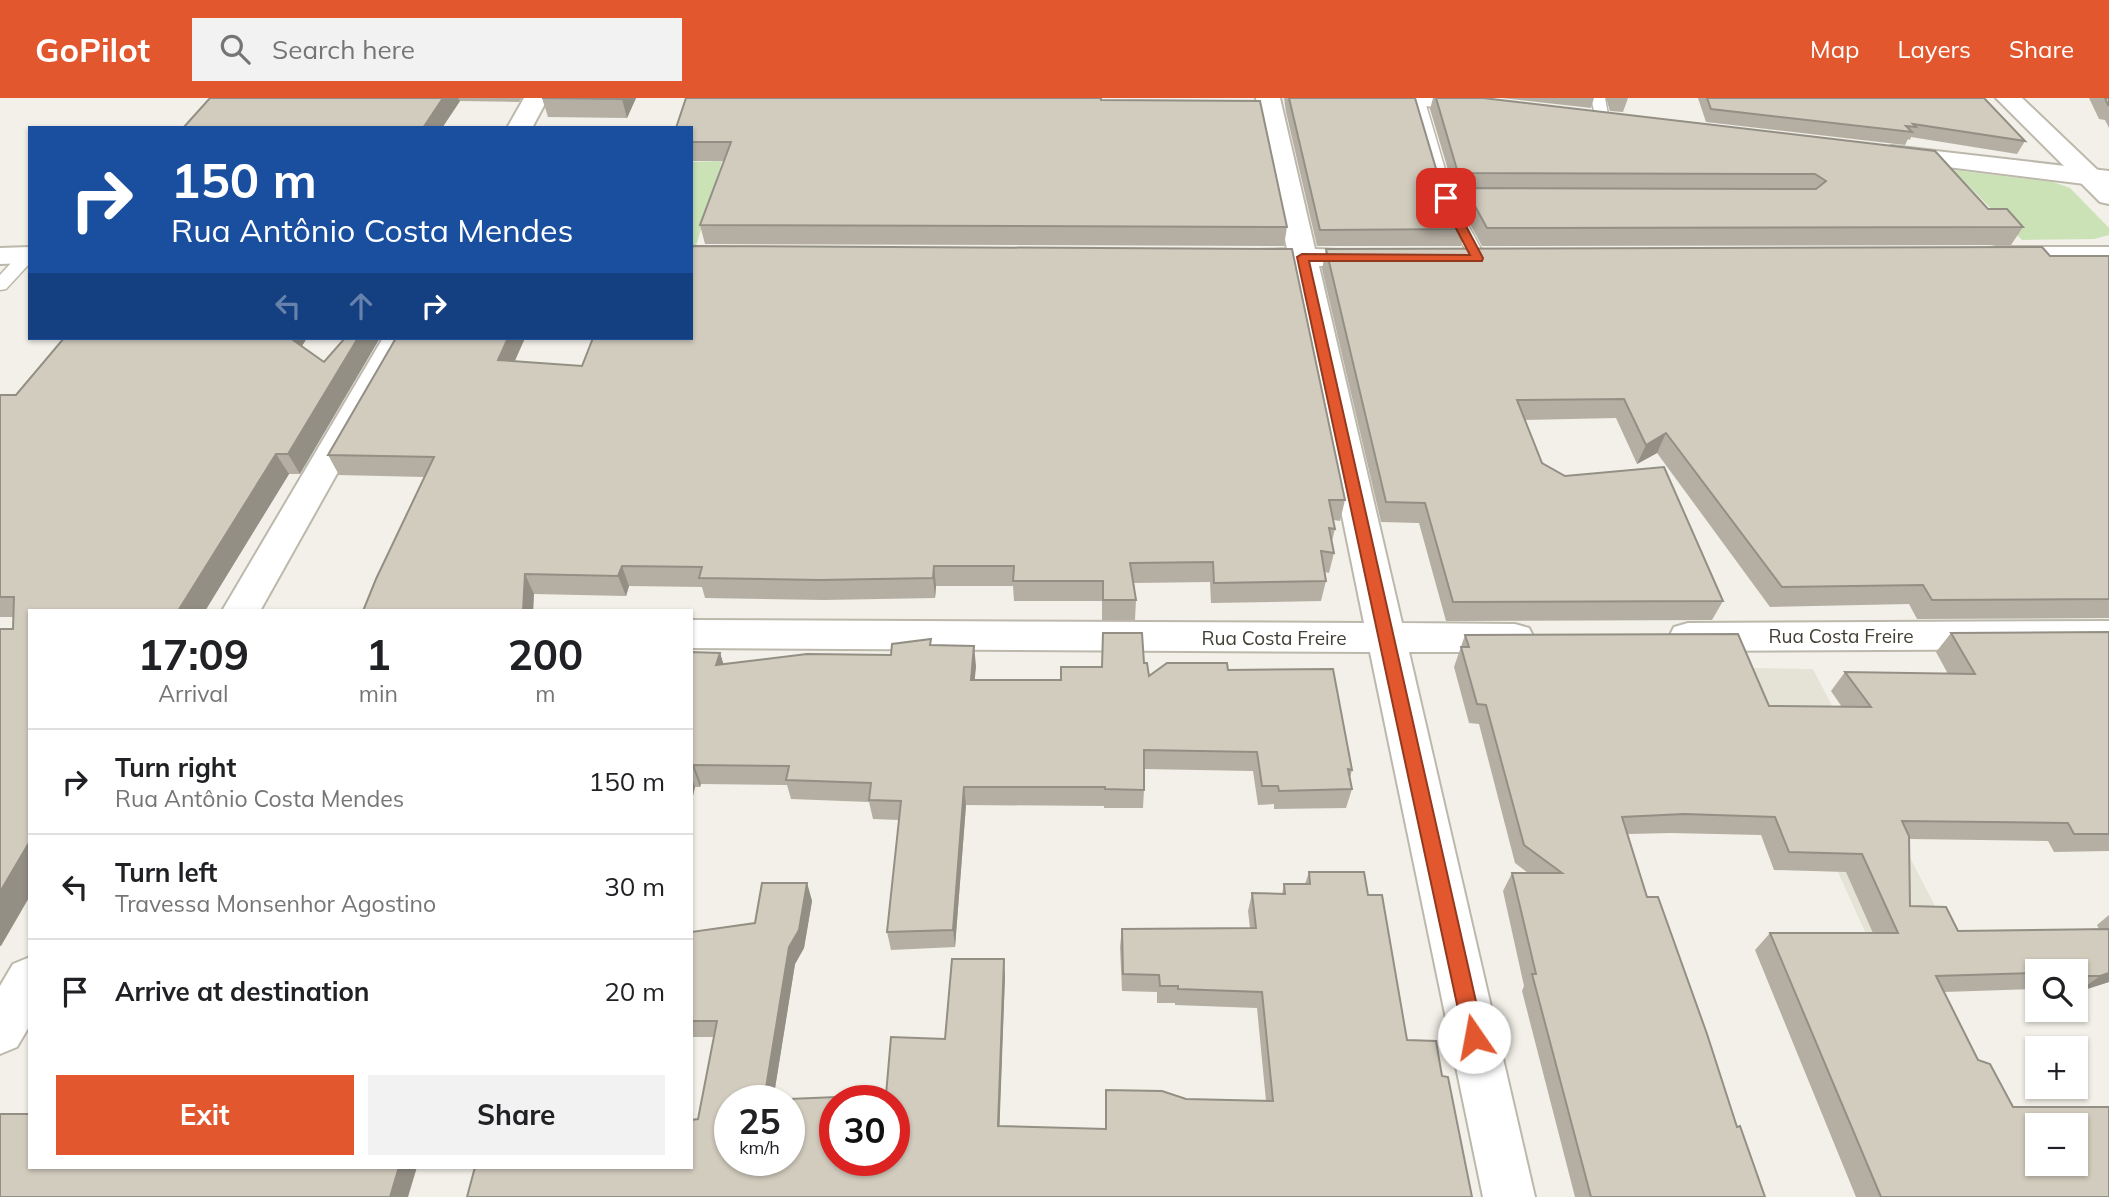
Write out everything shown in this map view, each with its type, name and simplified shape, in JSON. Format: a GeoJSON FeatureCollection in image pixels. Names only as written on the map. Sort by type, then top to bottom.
{"type":"FeatureCollection","features":[{"type":"Feature","properties":{"kind":"street"},"geometry":{"type":"LineString","coordinates":[[520,126],[536,98]]}},
{"type":"Feature","properties":{"kind":"street"},"geometry":{"type":"LineString","coordinates":[[1268,98],[1510,1197]]}},
{"type":"Feature","properties":{"kind":"street"},"geometry":{"type":"LineString","coordinates":[[1417,98],[1510,109]]}},
{"type":"Feature","properties":{"kind":"street"},"geometry":{"type":"LineString","coordinates":[[2008,98],[2098,177],[2109,197]]}},
{"type":"Feature","properties":{"kind":"street"},"geometry":{"type":"LineString","coordinates":[[1576,117],[1600,109],[1629,123]]}},
{"type":"Feature","properties":{"kind":"street"},"geometry":{"type":"LineString","coordinates":[[1871,151],[2098,177]]}},
{"type":"Feature","properties":{"kind":"street"},"geometry":{"type":"LineString","coordinates":[[1972,255],[2109,255]]}},
{"type":"Feature","properties":{"kind":"street"},"geometry":{"type":"LineString","coordinates":[[1219,257],[1397,258]]}},
{"type":"Feature","properties":{"kind":"street"},"geometry":{"type":"LineString","coordinates":[[242,609],[397,340]]}},
{"type":"Feature","properties":{"kind":"street","name":"Rua Costa Freire"},"geometry":{"type":"LineString","coordinates":[[693,634],[1553,638]]}},
{"type":"Feature","properties":{"kind":"street","name":"Rua Costa Freire"},"geometry":{"type":"LineString","coordinates":[[1650,637],[2109,635]]}},
{"type":"Feature","properties":{"kind":"street"},"geometry":{"type":"LineString","coordinates":[[0,1031],[28,982]]}},
{"type":"Feature","properties":{"kind":"lane"},"geometry":{"type":"LineString","coordinates":[[1417,98],[1446,198],[1478,258]]}},
{"type":"Feature","properties":{"kind":"lane"},"geometry":{"type":"LineString","coordinates":[[1446,198],[1515,199]]}},
{"type":"Feature","properties":{"kind":"lane"},"geometry":{"type":"LineString","coordinates":[[0,285],[19,255]]}},
{"type":"Feature","properties":{"kind":"shaded area"},"geometry":{"type":"Polygon","coordinates":[[[1745,668],[1813,669],[1955,945],[1872,947],[1745,668]]]}},
{"type":"Feature","properties":{"kind":"green space"},"geometry":{"type":"Polygon","coordinates":[[[722,161],[695,249],[693,249],[693,162],[722,161]]]}},
{"type":"Feature","properties":{"kind":"green space"},"geometry":{"type":"Polygon","coordinates":[[[1953,170],[2053,182],[2070,188],[2109,228],[2109,235],[2094,239],[2022,240],[1953,170]]]}},
{"type":"Feature","properties":{"kind":"building"},"geometry":{"type":"Polygon","coordinates":[[[210,98],[443,98],[424,126],[185,126],[210,98]]]}},
{"type":"Feature","properties":{"kind":"building"},"geometry":{"type":"Polygon","coordinates":[[[542,98],[622,98],[622,99],[542,98]]]}},
{"type":"Feature","properties":{"kind":"building"},"geometry":{"type":"Polygon","coordinates":[[[686,98],[1101,98],[1260,101],[1287,227],[700,225],[731,142],[693,142],[693,126],[677,126],[686,98]]]}},
{"type":"Feature","properties":{"kind":"building"},"geometry":{"type":"Polygon","coordinates":[[[1289,98],[1415,98],[1440,182],[1465,229],[1320,230],[1289,98]]]}},
{"type":"Feature","properties":{"kind":"building"},"geometry":{"type":"Polygon","coordinates":[[[1436,98],[1483,98],[1935,151],[1988,209],[2007,209],[2023,227],[1487,228],[1465,188],[1816,189],[1826,181],[1815,174],[1458,173],[1436,98]]]}},
{"type":"Feature","properties":{"kind":"building"},"geometry":{"type":"Polygon","coordinates":[[[1707,98],[1984,98],[2025,141],[1913,124],[1916,127],[1906,126],[1912,132],[1711,109],[1707,98]]]}},
{"type":"Feature","properties":{"kind":"building"},"geometry":{"type":"Polygon","coordinates":[[[693,246],[1292,249],[1345,500],[1329,500],[1335,529],[1329,528],[1334,553],[1321,551],[1326,581],[1214,583],[1213,562],[1130,563],[1136,600],[1103,600],[1103,581],[1013,581],[1014,566],[934,566],[933,578],[820,580],[699,578],[702,567],[622,566],[618,576],[525,574],[523,609],[364,609],[434,457],[328,455],[395,340],[507,340],[498,360],[582,366],[592,340],[693,340],[693,246]]]}},
{"type":"Feature","properties":{"kind":"building"},"geometry":{"type":"Polygon","coordinates":[[[2042,247],[2050,256],[2109,256],[2109,599],[1932,600],[1923,585],[1782,587],[1666,433],[1646,445],[1624,399],[1517,400],[1542,463],[1565,476],[1664,467],[1723,601],[1453,602],[1425,503],[1386,502],[1326,249],[2042,247]]]}},
{"type":"Feature","properties":{"kind":"building"},"geometry":{"type":"Polygon","coordinates":[[[62,340],[293,340],[324,362],[343,340],[357,340],[288,454],[276,454],[179,609],[28,609],[28,844],[0,892],[0,629],[13,629],[14,597],[0,597],[0,395],[16,395],[62,340]]]}},
{"type":"Feature","properties":{"kind":"building"},"geometry":{"type":"Polygon","coordinates":[[[2109,632],[2109,834],[2074,834],[2068,823],[1902,821],[1909,836],[1910,906],[1946,907],[1958,931],[2109,929],[2109,973],[2100,976],[2088,976],[2088,959],[2025,959],[2025,973],[1936,976],[1978,1060],[1990,1064],[2013,1107],[2109,1107],[2109,1197],[1881,1197],[1770,933],[1898,933],[1862,854],[1789,852],[1775,817],[1684,814],[1622,817],[1647,897],[1658,897],[1737,1127],[1740,1126],[1765,1197],[1591,1197],[1532,974],[1536,974],[1512,873],[1562,873],[1524,845],[1486,705],[1477,704],[1461,647],[1469,647],[1465,635],[1738,634],[1769,706],[1871,707],[1845,672],[1975,674],[1951,633],[2109,632]]]}},
{"type":"Feature","properties":{"kind":"building"},"geometry":{"type":"Polygon","coordinates":[[[1103,633],[1142,633],[1144,663],[1147,663],[1149,676],[1167,663],[1227,663],[1228,670],[1333,669],[1352,770],[1348,769],[1352,789],[1279,791],[1278,786],[1262,786],[1257,752],[1144,750],[1144,790],[1105,787],[964,787],[953,930],[887,932],[901,801],[869,800],[871,783],[786,780],[789,766],[694,765],[693,768],[693,652],[720,653],[716,665],[807,654],[891,655],[892,644],[931,639],[930,645],[974,646],[971,680],[1061,680],[1061,667],[1102,667],[1103,633]]]}},
{"type":"Feature","properties":{"kind":"building"},"geometry":{"type":"Polygon","coordinates":[[[1309,872],[1364,872],[1368,895],[1382,895],[1407,1040],[1436,1041],[1442,1076],[1448,1077],[1472,1197],[467,1197],[474,1169],[693,1169],[693,1120],[698,1119],[717,1021],[693,1021],[693,932],[755,923],[762,883],[807,883],[799,930],[789,947],[766,1085],[714,1085],[714,1176],[805,1176],[805,1098],[819,1098],[819,1176],[910,1176],[910,1085],[887,1085],[891,1037],[945,1039],[952,959],[1004,959],[998,1126],[1106,1129],[1106,1090],[1162,1091],[1186,1099],[1273,1101],[1262,992],[1178,989],[1178,986],[1160,986],[1159,975],[1123,974],[1122,929],[1256,928],[1252,893],[1285,894],[1284,884],[1310,884],[1309,872]]]}},
{"type":"Feature","properties":{"kind":"building"},"geometry":{"type":"Polygon","coordinates":[[[0,1114],[28,1114],[28,1169],[398,1169],[390,1197],[0,1197],[0,1114]]]}},
{"type":"Feature","properties":{"kind":"route"},"geometry":{"type":"LineString","coordinates":[[1446,198],[1478,258],[1302,257],[1474,1037]]}}]}
